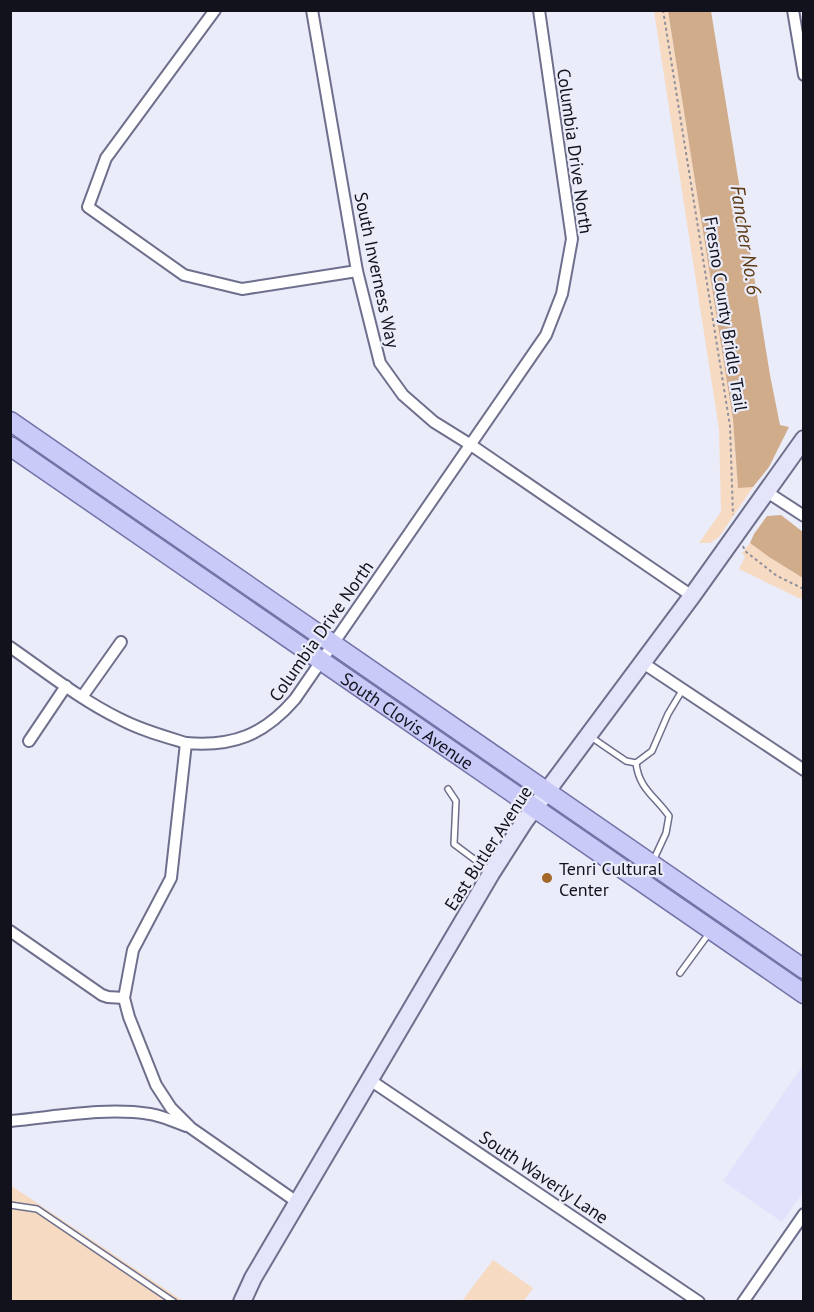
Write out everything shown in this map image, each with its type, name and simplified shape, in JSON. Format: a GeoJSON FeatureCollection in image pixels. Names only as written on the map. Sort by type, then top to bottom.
{"type":"FeatureCollection","features":[{"type":"Feature","properties":{"kind":"main road","name":"South Clovis Avenue"},"geometry":{"type":"LineString","coordinates":[[10,421],[804,969]]}},
{"type":"Feature","properties":{"kind":"main road","name":"South Clovis Avenue"},"geometry":{"type":"LineString","coordinates":[[10,446],[804,994]]}},
{"type":"Feature","properties":{"kind":"street"},"geometry":{"type":"LineString","coordinates":[[216,10],[106,158],[88,207],[184,275],[219,284],[242,289],[357,271]]}},
{"type":"Feature","properties":{"kind":"street","name":"South Inverness Way"},"geometry":{"type":"LineString","coordinates":[[312,10],[357,271],[380,363],[403,395],[434,422],[692,596]]}},
{"type":"Feature","properties":{"kind":"street","name":"Columbia Drive North"},"geometry":{"type":"LineString","coordinates":[[186,743],[209,745],[231,742],[250,736],[268,726],[282,714],[295,699],[546,335],[562,294],[572,239],[538,10]]}},
{"type":"Feature","properties":{"kind":"street"},"geometry":{"type":"LineString","coordinates":[[793,10],[801,45],[804,75]]}},
{"type":"Feature","properties":{"kind":"street","name":"East Butler Avenue"},"geometry":{"type":"LineString","coordinates":[[242,1302],[253,1278],[297,1202],[492,872],[534,807],[643,663],[804,439]]}},
{"type":"Feature","properties":{"kind":"street"},"geometry":{"type":"LineString","coordinates":[[767,492],[804,516]]}},
{"type":"Feature","properties":{"kind":"street"},"geometry":{"type":"LineString","coordinates":[[82,697],[120,642]]}},
{"type":"Feature","properties":{"kind":"street"},"geometry":{"type":"LineString","coordinates":[[10,647],[82,697],[136,727],[186,743],[171,878],[133,950],[124,998],[129,1017],[156,1085],[171,1108],[191,1128],[297,1202]]}},
{"type":"Feature","properties":{"kind":"street"},"geometry":{"type":"LineString","coordinates":[[643,663],[804,770]]}},
{"type":"Feature","properties":{"kind":"street"},"geometry":{"type":"LineString","coordinates":[[28,741],[66,686]]}},
{"type":"Feature","properties":{"kind":"street"},"geometry":{"type":"LineString","coordinates":[[10,931],[102,994],[108,997],[124,998]]}},
{"type":"Feature","properties":{"kind":"street","name":"South Waverly Lane"},"geometry":{"type":"LineString","coordinates":[[370,1080],[699,1302]]}},
{"type":"Feature","properties":{"kind":"street"},"geometry":{"type":"LineString","coordinates":[[10,1121],[76,1114],[133,1113],[150,1114],[191,1128]]}},
{"type":"Feature","properties":{"kind":"street"},"geometry":{"type":"LineString","coordinates":[[743,1302],[804,1214]]}},
{"type":"Feature","properties":{"kind":"lane"},"geometry":{"type":"LineString","coordinates":[[589,736],[626,761],[636,763],[651,751],[668,714],[683,689]]}},
{"type":"Feature","properties":{"kind":"lane"},"geometry":{"type":"LineString","coordinates":[[636,763],[638,776],[647,793],[661,805],[669,816],[666,833],[652,864]]}},
{"type":"Feature","properties":{"kind":"lane"},"geometry":{"type":"LineString","coordinates":[[448,789],[456,801],[454,843],[492,872]]}},
{"type":"Feature","properties":{"kind":"lane"},"geometry":{"type":"LineString","coordinates":[[680,973],[711,930]]}},
{"type":"Feature","properties":{"kind":"lane"},"geometry":{"type":"LineString","coordinates":[[10,1205],[37,1209],[174,1302]]}},
{"type":"Feature","properties":{"kind":"path","name":"Fresno County Bridle Trail"},"geometry":{"type":"LineString","coordinates":[[663,10],[730,426],[734,521],[745,551],[777,576],[804,589]]}},
{"type":"Feature","properties":{"kind":"shaded area"},"geometry":{"type":"Polygon","coordinates":[[[654,11],[668,11],[733,420],[738,487],[753,487],[719,537],[710,543],[699,543],[721,512],[719,429],[654,11]]]}},
{"type":"Feature","properties":{"kind":"shaded area"},"geometry":{"type":"Polygon","coordinates":[[[750,543],[803,578],[803,600],[739,569],[745,557],[742,553],[750,543]]]}},
{"type":"Feature","properties":{"kind":"shaded area"},"geometry":{"type":"Polygon","coordinates":[[[803,1065],[803,1192],[782,1222],[723,1181],[803,1065]]]}},
{"type":"Feature","properties":{"kind":"shaded area"},"geometry":{"type":"Polygon","coordinates":[[[10,1185],[28,1197],[183,1301],[11,1301],[10,1185]]]}},
{"type":"Feature","properties":{"kind":"shaded area"},"geometry":{"type":"Polygon","coordinates":[[[493,1260],[533,1288],[524,1301],[462,1301],[493,1260]]]}},
{"type":"Feature","properties":{"kind":"water","name":"Fancher No. 6"},"geometry":{"type":"Polygon","coordinates":[[[668,11],[711,11],[770,375],[780,425],[789,427],[769,467],[753,487],[738,488],[733,420],[668,11]]]}},
{"type":"Feature","properties":{"kind":"water"},"geometry":{"type":"Polygon","coordinates":[[[781,515],[803,532],[803,578],[750,543],[767,516],[781,515]]]}},
{"type":"Feature","properties":{"kind":"place","name":"Tenri Cultural Center"},"geometry":{"type":"Point","coordinates":[547,878]}}]}
